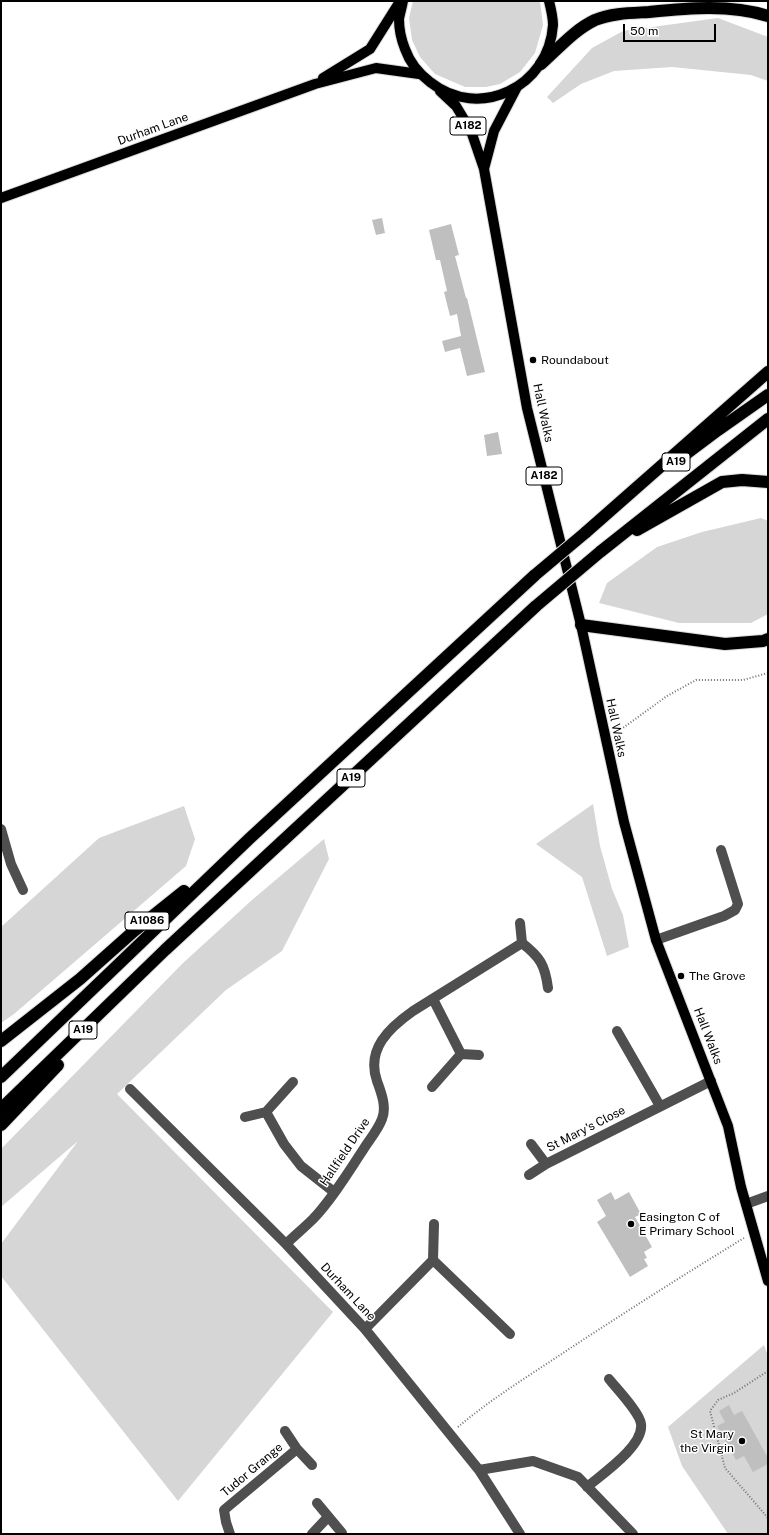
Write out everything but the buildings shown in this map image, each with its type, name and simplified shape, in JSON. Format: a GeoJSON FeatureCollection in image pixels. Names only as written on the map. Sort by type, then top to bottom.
{"type":"FeatureCollection","features":[{"type":"Feature","properties":{"kind":"highway"},"geometry":{"type":"LineString","coordinates":[[541,64],[582,27],[606,16],[692,8],[729,9],[768,16]]}},
{"type":"Feature","properties":{"kind":"highway"},"geometry":{"type":"LineString","coordinates":[[585,532],[768,372]]}},
{"type":"Feature","properties":{"kind":"highway","name":"A19"},"geometry":{"type":"LineString","coordinates":[[1,1077],[249,839],[535,575],[585,532],[718,430],[768,395]]}},
{"type":"Feature","properties":{"kind":"highway","name":"A19"},"geometry":{"type":"LineString","coordinates":[[1,1109],[165,950],[536,606],[600,552],[768,419]]}},
{"type":"Feature","properties":{"kind":"highway"},"geometry":{"type":"LineString","coordinates":[[600,552],[722,482],[742,480],[768,482]]}},
{"type":"Feature","properties":{"kind":"highway"},"geometry":{"type":"LineString","coordinates":[[581,625],[725,644],[764,641],[768,639]]}},
{"type":"Feature","properties":{"kind":"highway","name":"A1086"},"geometry":{"type":"LineString","coordinates":[[1,1041],[80,980],[134,931],[249,839]]}},
{"type":"Feature","properties":{"kind":"highway"},"geometry":{"type":"LineString","coordinates":[[1,1125],[165,950]]}},
{"type":"Feature","properties":{"kind":"main road"},"geometry":{"type":"LineString","coordinates":[[402,1],[399,18],[400,37],[408,58],[419,74]]}},
{"type":"Feature","properties":{"kind":"main road","name":"Durham Lane"},"geometry":{"type":"LineString","coordinates":[[315,84],[370,49],[402,1]]}},
{"type":"Feature","properties":{"kind":"main road"},"geometry":{"type":"LineString","coordinates":[[440,91],[470,99],[499,96],[517,87],[534,73],[541,64],[551,43],[553,23],[549,1]]}},
{"type":"Feature","properties":{"kind":"main road","name":"Durham Lane"},"geometry":{"type":"LineString","coordinates":[[1,198],[315,84],[376,68],[419,74]]}},
{"type":"Feature","properties":{"kind":"main road","name":"Hall Walks"},"geometry":{"type":"LineString","coordinates":[[419,74],[456,106],[471,131],[484,169],[527,408],[581,625],[624,822],[656,940],[728,1126],[741,1187],[768,1281]]}},
{"type":"Feature","properties":{"kind":"main road","name":"Hall Walks"},"geometry":{"type":"LineString","coordinates":[[484,169],[494,131],[517,87]]}},
{"type":"Feature","properties":{"kind":"street"},"geometry":{"type":"LineString","coordinates":[[1,829],[11,864],[22,890]]}},
{"type":"Feature","properties":{"kind":"street"},"geometry":{"type":"LineString","coordinates":[[656,940],[724,916],[735,910],[738,904],[721,850]]}},
{"type":"Feature","properties":{"kind":"street"},"geometry":{"type":"LineString","coordinates":[[520,923],[522,943],[536,954],[546,972],[548,988]]}},
{"type":"Feature","properties":{"kind":"street","name":"Hallfield Drive"},"geometry":{"type":"LineString","coordinates":[[286,1244],[313,1219],[334,1192],[383,1118],[384,1103],[382,1093],[376,1079],[374,1058],[383,1038],[396,1023],[522,943]]}},
{"type":"Feature","properties":{"kind":"street"},"geometry":{"type":"LineString","coordinates":[[433,999],[461,1054]]}},
{"type":"Feature","properties":{"kind":"street"},"geometry":{"type":"LineString","coordinates":[[617,1031],[660,1106]]}},
{"type":"Feature","properties":{"kind":"street"},"geometry":{"type":"LineString","coordinates":[[461,1054],[479,1055]]}},
{"type":"Feature","properties":{"kind":"street"},"geometry":{"type":"LineString","coordinates":[[432,1087],[461,1054]]}},
{"type":"Feature","properties":{"kind":"street","name":"St Mary's Close"},"geometry":{"type":"LineString","coordinates":[[531,1144],[546,1164],[711,1081]]}},
{"type":"Feature","properties":{"kind":"street"},"geometry":{"type":"LineString","coordinates":[[245,1117],[266,1112],[293,1082]]}},
{"type":"Feature","properties":{"kind":"street","name":"Durham Lane"},"geometry":{"type":"LineString","coordinates":[[130,1089],[286,1244],[366,1329],[479,1470],[520,1534]]}},
{"type":"Feature","properties":{"kind":"street"},"geometry":{"type":"LineString","coordinates":[[266,1112],[284,1144],[301,1166],[334,1192]]}},
{"type":"Feature","properties":{"kind":"street"},"geometry":{"type":"LineString","coordinates":[[529,1175],[546,1164]]}},
{"type":"Feature","properties":{"kind":"street"},"geometry":{"type":"LineString","coordinates":[[746,1204],[768,1196]]}},
{"type":"Feature","properties":{"kind":"street"},"geometry":{"type":"LineString","coordinates":[[366,1329],[434,1260],[434,1224]]}},
{"type":"Feature","properties":{"kind":"street"},"geometry":{"type":"LineString","coordinates":[[434,1260],[510,1334]]}},
{"type":"Feature","properties":{"kind":"street"},"geometry":{"type":"LineString","coordinates":[[586,1487],[628,1452],[640,1435],[641,1423],[634,1410],[609,1379]]}},
{"type":"Feature","properties":{"kind":"street","name":"Tudor Grange"},"geometry":{"type":"LineString","coordinates":[[285,1431],[297,1449],[312,1465]]}},
{"type":"Feature","properties":{"kind":"street","name":"Tudor Grange"},"geometry":{"type":"LineString","coordinates":[[230,1534],[224,1510],[297,1449]]}},
{"type":"Feature","properties":{"kind":"street"},"geometry":{"type":"LineString","coordinates":[[479,1470],[533,1461],[578,1477],[632,1534]]}},
{"type":"Feature","properties":{"kind":"street"},"geometry":{"type":"LineString","coordinates":[[317,1503],[342,1533]]}},
{"type":"Feature","properties":{"kind":"street"},"geometry":{"type":"LineString","coordinates":[[312,1534],[328,1517]]}},
{"type":"Feature","properties":{"kind":"path"},"geometry":{"type":"LineString","coordinates":[[605,740],[667,696],[696,680],[743,680],[768,673]]}},
{"type":"Feature","properties":{"kind":"path"},"geometry":{"type":"LineString","coordinates":[[450,1434],[475,1412],[554,1359],[672,1282],[753,1232]]}},
{"type":"Feature","properties":{"kind":"path"},"geometry":{"type":"LineString","coordinates":[[768,1371],[734,1393],[718,1400],[710,1411],[725,1468],[768,1518]]}},
{"type":"Feature","properties":{"kind":"shaded area"},"geometry":{"type":"Polygon","coordinates":[[[413,1],[540,1],[543,25],[535,53],[520,72],[500,84],[486,87],[465,87],[435,74],[420,57],[412,40],[409,18],[413,1]]]}},
{"type":"Feature","properties":{"kind":"shaded area"},"geometry":{"type":"Polygon","coordinates":[[[718,18],[768,37],[768,81],[751,75],[672,67],[614,71],[581,84],[553,103],[547,97],[592,48],[623,31],[718,18]]]}},
{"type":"Feature","properties":{"kind":"shaded area"},"geometry":{"type":"Polygon","coordinates":[[[761,518],[768,521],[768,614],[751,623],[679,623],[599,603],[607,583],[657,547],[702,532],[761,518]]]}},
{"type":"Feature","properties":{"kind":"shaded area"},"geometry":{"type":"Polygon","coordinates":[[[593,804],[600,846],[612,889],[623,915],[629,947],[607,956],[582,877],[536,844],[593,804]]]}},
{"type":"Feature","properties":{"kind":"shaded area"},"geometry":{"type":"Polygon","coordinates":[[[184,806],[195,839],[186,866],[14,1014],[1,1023],[1,927],[99,838],[184,806]]]}},
{"type":"Feature","properties":{"kind":"shaded area"},"geometry":{"type":"Polygon","coordinates":[[[324,839],[329,859],[282,951],[226,990],[117,1094],[333,1312],[178,1501],[1,1276],[1,1244],[78,1141],[1,1207],[1,1149],[183,963],[252,900],[324,839]]]}},
{"type":"Feature","properties":{"kind":"shaded area"},"geometry":{"type":"Polygon","coordinates":[[[764,1345],[768,1356],[768,1534],[728,1534],[682,1466],[668,1427],[764,1345]]]}},
{"type":"Feature","properties":{"kind":"place","name":"Roundabout"},"geometry":{"type":"Point","coordinates":[533,360]}},
{"type":"Feature","properties":{"kind":"place","name":"The Grove"},"geometry":{"type":"Point","coordinates":[681,976]}},
{"type":"Feature","properties":{"kind":"place","name":"Easington C of E Primary School"},"geometry":{"type":"Point","coordinates":[631,1224]}},
{"type":"Feature","properties":{"kind":"place","name":"St Mary the Virgin"},"geometry":{"type":"Point","coordinates":[742,1441]}}]}
